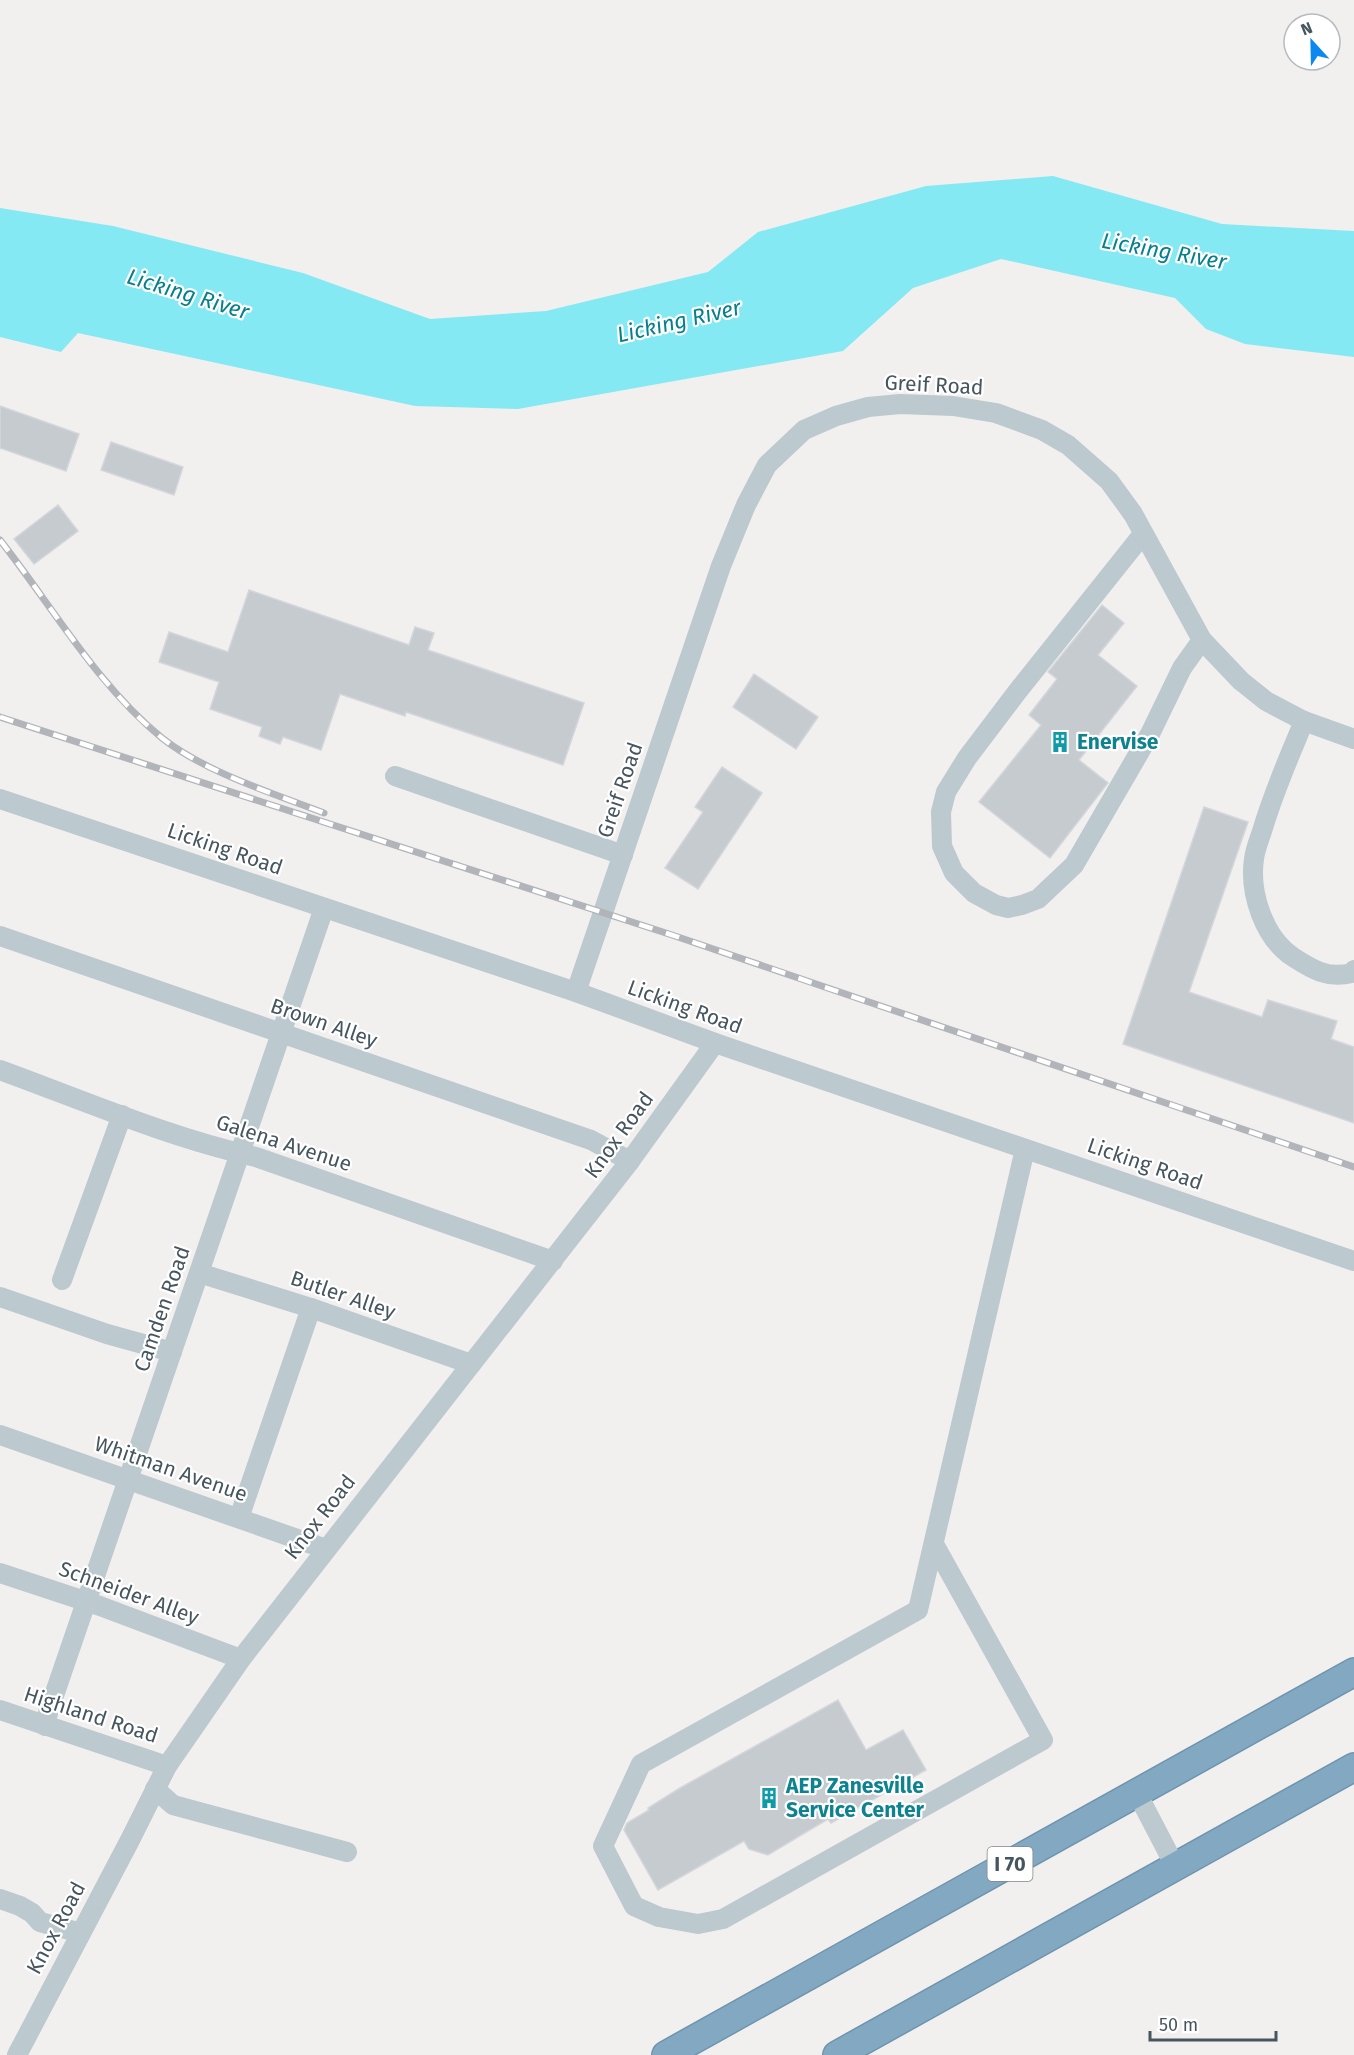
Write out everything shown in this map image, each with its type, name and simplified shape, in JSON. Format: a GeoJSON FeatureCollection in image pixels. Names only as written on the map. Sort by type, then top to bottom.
{"type":"FeatureCollection","features":[{"type":"Feature","properties":{"kind":"highway","name":"I 70"},"geometry":{"type":"LineString","coordinates":[[666,2055],[1354,1672]]}},
{"type":"Feature","properties":{"kind":"highway"},"geometry":{"type":"LineString","coordinates":[[837,2055],[1354,1767]]}},
{"type":"Feature","properties":{"kind":"street","name":"Greif Road"},"geometry":{"type":"LineString","coordinates":[[576,992],[721,566],[746,505],[767,465],[804,430],[836,416],[868,407],[900,404],[953,406],[996,413],[1042,430],[1068,445],[1108,481],[1133,514],[1202,640],[1241,681],[1266,700],[1304,721],[1354,739]]}},
{"type":"Feature","properties":{"kind":"street"},"geometry":{"type":"LineString","coordinates":[[1143,534],[1017,692],[946,792],[941,812],[942,846],[954,873],[974,893],[996,906],[1008,908],[1022,905],[1038,899],[1074,865],[1150,734],[1178,676],[1202,640]]}},
{"type":"Feature","properties":{"kind":"street"},"geometry":{"type":"LineString","coordinates":[[1304,721],[1276,786],[1254,859],[1253,885],[1261,914],[1270,934],[1285,952],[1310,968],[1329,975],[1340,976],[1352,973],[1354,970]]}},
{"type":"Feature","properties":{"kind":"street"},"geometry":{"type":"LineString","coordinates":[[395,776],[623,855]]}},
{"type":"Feature","properties":{"kind":"street","name":"Licking Road"},"geometry":{"type":"LineString","coordinates":[[0,799],[576,992],[714,1043],[1354,1261]]}},
{"type":"Feature","properties":{"kind":"street","name":"Camden Road"},"geometry":{"type":"LineString","coordinates":[[45,1726],[324,908]]}},
{"type":"Feature","properties":{"kind":"street","name":"Brown Alley"},"geometry":{"type":"LineString","coordinates":[[0,936],[591,1140],[630,1161]]}},
{"type":"Feature","properties":{"kind":"street","name":"Knox Road"},"geometry":{"type":"LineString","coordinates":[[17,2055],[167,1766],[241,1659],[630,1161],[714,1043]]}},
{"type":"Feature","properties":{"kind":"street","name":"Galena Avenue"},"geometry":{"type":"LineString","coordinates":[[0,1070],[122,1115],[374,1197],[553,1261]]}},
{"type":"Feature","properties":{"kind":"street"},"geometry":{"type":"LineString","coordinates":[[62,1280],[122,1115]]}},
{"type":"Feature","properties":{"kind":"street"},"geometry":{"type":"LineString","coordinates":[[934,1544],[1043,1740],[723,1919],[698,1924],[659,1917],[634,1906],[603,1846],[641,1764],[918,1610],[1025,1149]]}},
{"type":"Feature","properties":{"kind":"street","name":"Butler Alley"},"geometry":{"type":"LineString","coordinates":[[199,1273],[311,1308],[471,1364]]}},
{"type":"Feature","properties":{"kind":"street"},"geometry":{"type":"LineString","coordinates":[[0,1297],[107,1334],[172,1352]]}},
{"type":"Feature","properties":{"kind":"street"},"geometry":{"type":"LineString","coordinates":[[240,1518],[311,1308]]}},
{"type":"Feature","properties":{"kind":"street","name":"Whitman Avenue"},"geometry":{"type":"LineString","coordinates":[[0,1435],[326,1549]]}},
{"type":"Feature","properties":{"kind":"street","name":"Schneider Alley"},"geometry":{"type":"LineString","coordinates":[[0,1573],[87,1602],[241,1659]]}},
{"type":"Feature","properties":{"kind":"street","name":"Highland Road"},"geometry":{"type":"LineString","coordinates":[[0,1710],[167,1766]]}},
{"type":"Feature","properties":{"kind":"street"},"geometry":{"type":"LineString","coordinates":[[155,1790],[173,1805],[347,1852]]}},
{"type":"Feature","properties":{"kind":"street"},"geometry":{"type":"LineString","coordinates":[[1137,1793],[1176,1866]]}},
{"type":"Feature","properties":{"kind":"street"},"geometry":{"type":"LineString","coordinates":[[0,1899],[20,1906],[32,1913],[40,1922],[81,1933]]}},
{"type":"Feature","properties":{"kind":"water","name":"Licking River"},"geometry":{"type":"Polygon","coordinates":[[[1053,176],[1222,224],[1354,231],[1354,357],[1245,344],[1206,329],[1175,298],[1001,259],[913,288],[843,351],[518,409],[415,406],[78,333],[61,352],[0,337],[0,208],[113,226],[303,273],[430,319],[546,311],[708,272],[758,232],[926,186],[1053,176]]]}},
{"type":"Feature","properties":{"kind":"building"},"geometry":{"type":"Polygon","coordinates":[[[0,406],[79,434],[66,471],[0,448],[0,406]]]}},
{"type":"Feature","properties":{"kind":"building"},"geometry":{"type":"Polygon","coordinates":[[[111,442],[183,467],[174,495],[101,470],[111,442]]]}},
{"type":"Feature","properties":{"kind":"building"},"geometry":{"type":"Polygon","coordinates":[[[58,505],[78,531],[34,564],[14,539],[58,505]]]}},
{"type":"Feature","properties":{"kind":"building"},"geometry":{"type":"Polygon","coordinates":[[[249,590],[409,645],[415,627],[434,633],[428,650],[584,703],[563,765],[406,712],[405,716],[340,694],[321,750],[283,737],[280,744],[261,737],[259,736],[262,727],[210,709],[219,682],[159,662],[169,632],[228,652],[249,590]]]}},
{"type":"Feature","properties":{"kind":"building","name":"Enervise"},"geometry":{"type":"Polygon","coordinates":[[[1102,605],[1124,623],[1098,655],[1137,686],[1079,760],[1108,783],[1050,858],[979,802],[1041,725],[1029,715],[1057,679],[1048,672],[1102,605]]]}},
{"type":"Feature","properties":{"kind":"building"},"geometry":{"type":"Polygon","coordinates":[[[754,674],[818,717],[796,749],[733,707],[754,674]]]}},
{"type":"Feature","properties":{"kind":"building"},"geometry":{"type":"Polygon","coordinates":[[[722,767],[762,793],[698,889],[665,868],[703,812],[695,807],[722,767]]]}},
{"type":"Feature","properties":{"kind":"building"},"geometry":{"type":"Polygon","coordinates":[[[1204,807],[1248,822],[1189,992],[1262,1017],[1268,1000],[1337,1021],[1331,1039],[1354,1047],[1354,1123],[1123,1044],[1204,807]]]}},
{"type":"Feature","properties":{"kind":"building","name":"AEP Zanesville Service Center"},"geometry":{"type":"Polygon","coordinates":[[[838,1700],[866,1750],[903,1730],[926,1770],[831,1823],[828,1819],[768,1855],[749,1849],[744,1841],[658,1890],[624,1830],[627,1823],[680,1788],[838,1700]]]}},
{"type":"Feature","properties":{"kind":"railway"},"geometry":{"type":"LineString","coordinates":[[0,540],[96,669],[117,694],[162,738],[218,771],[324,813]]}},
{"type":"Feature","properties":{"kind":"railway"},"geometry":{"type":"LineString","coordinates":[[0,717],[672,935],[1354,1167]]}},
{"type":"Feature","properties":{"kind":"place","name":"Enervise"},"geometry":{"type":"Point","coordinates":[1060,742]}},
{"type":"Feature","properties":{"kind":"place","name":"AEP Zanesville Service Center"},"geometry":{"type":"Point","coordinates":[769,1798]}}]}
